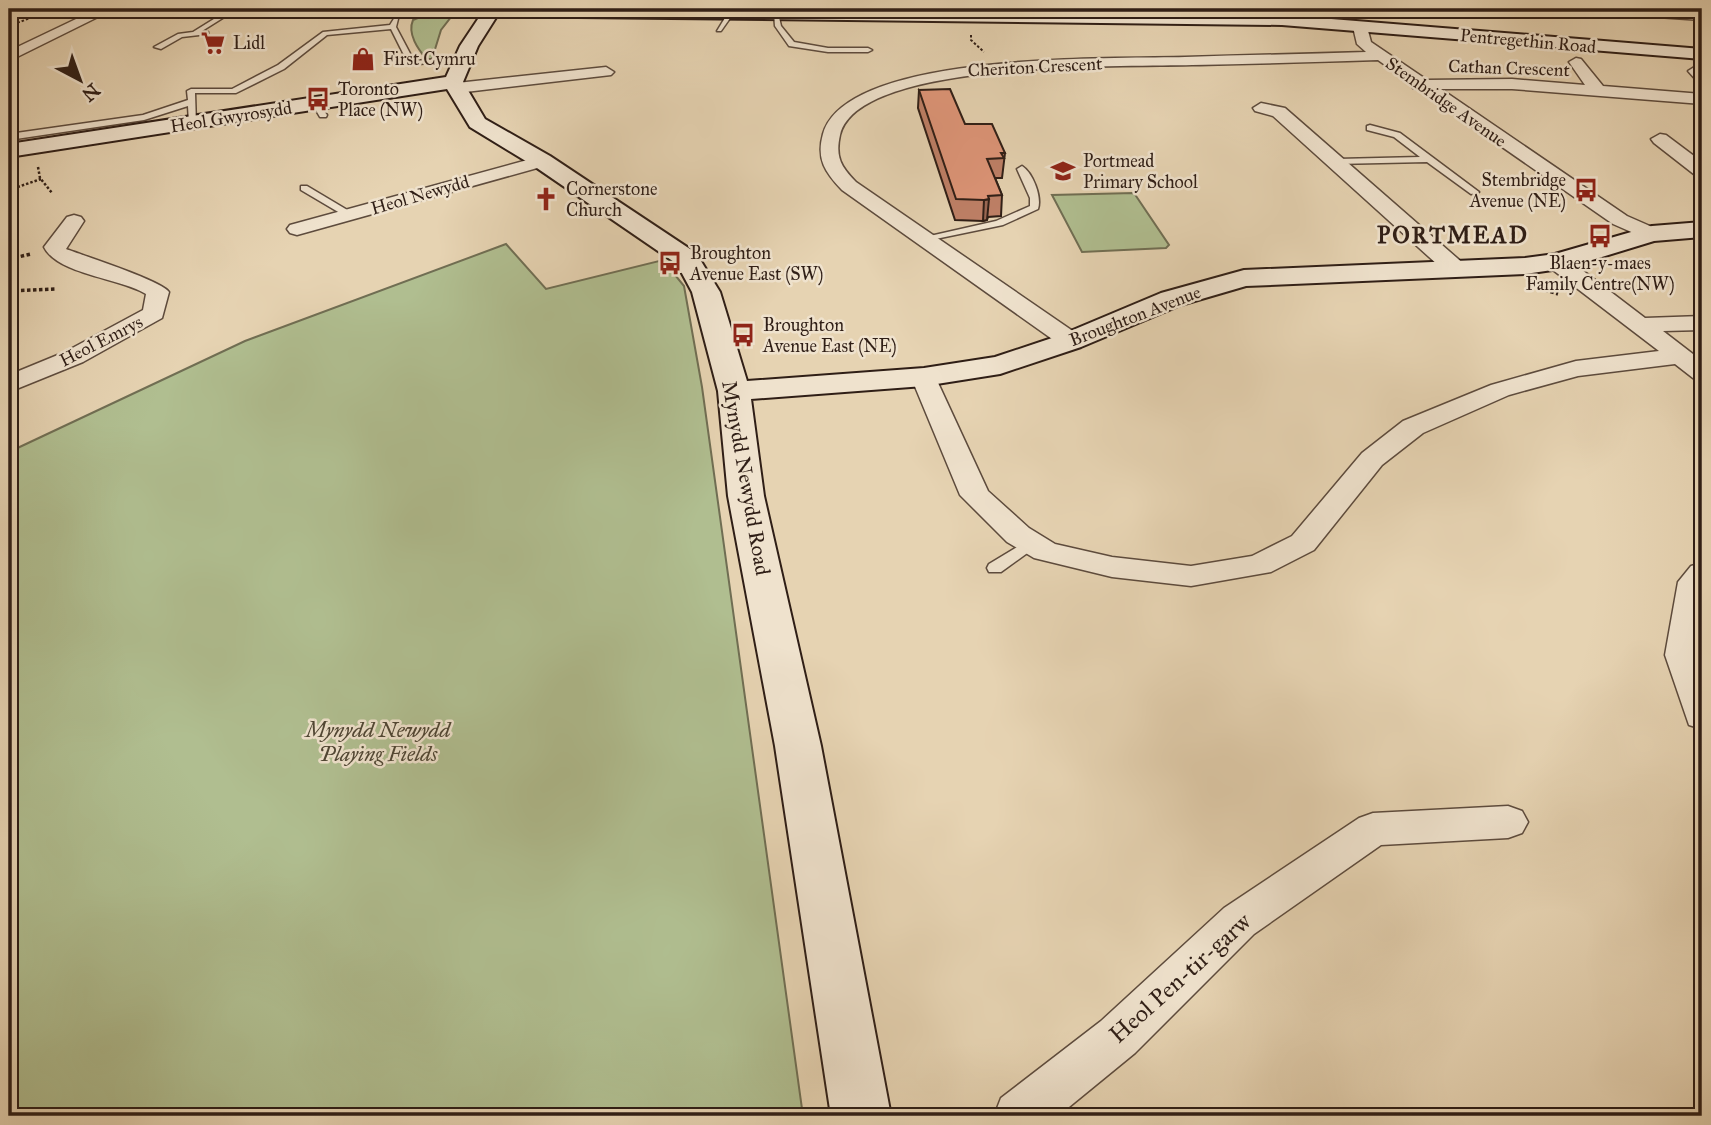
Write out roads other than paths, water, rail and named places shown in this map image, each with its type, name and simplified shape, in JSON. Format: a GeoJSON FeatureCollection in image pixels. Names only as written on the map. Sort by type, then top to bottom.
{"type":"FeatureCollection","features":[{"type":"Feature","properties":{"kind":"street"},"geometry":{"type":"LineString","coordinates":[[9,57],[107,9]]}},
{"type":"Feature","properties":{"kind":"street","name":"Pentregethin Road"},"geometry":{"type":"LineString","coordinates":[[304,9],[730,14],[891,12],[967,16],[1143,14],[1282,20],[1360,27],[1700,67]]}},
{"type":"Feature","properties":{"kind":"street"},"geometry":{"type":"LineString","coordinates":[[1597,9],[1702,16]]}},
{"type":"Feature","properties":{"kind":"street"},"geometry":{"type":"LineString","coordinates":[[492,10],[464,59],[455,85],[606,72]]}},
{"type":"Feature","properties":{"kind":"street","name":"Stembridge Avenue"},"geometry":{"type":"LineString","coordinates":[[1360,27],[1364,44],[1419,85],[1620,220],[1651,234]]}},
{"type":"Feature","properties":{"kind":"street","name":"Cheriton Crescent"},"geometry":{"type":"LineString","coordinates":[[1071,341],[849,186],[830,164],[828,135],[840,119],[876,95],[905,83],[949,72],[999,66],[1381,56]]}},
{"type":"Feature","properties":{"kind":"street","name":"Cathan Crescent"},"geometry":{"type":"LineString","coordinates":[[1576,62],[1598,91]]}},
{"type":"Feature","properties":{"kind":"street","name":"Heol Gwyrosydd"},"geometry":{"type":"LineString","coordinates":[[9,151],[192,112],[318,110],[455,85]]}},
{"type":"Feature","properties":{"kind":"street","name":"Mynydd Newydd Road"},"geometry":{"type":"LineString","coordinates":[[455,85],[478,124],[542,161],[687,259],[706,292],[734,391],[746,496],[798,746],[861,1116]]}},
{"type":"Feature","properties":{"kind":"street","name":"Cathan Crescent"},"geometry":{"type":"LineString","coordinates":[[1419,85],[1512,85],[1702,99]]}},
{"type":"Feature","properties":{"kind":"street"},"geometry":{"type":"LineString","coordinates":[[1276,108],[1457,270]]}},
{"type":"Feature","properties":{"kind":"street"},"geometry":{"type":"LineString","coordinates":[[1660,139],[1699,167]]}},
{"type":"Feature","properties":{"kind":"street","name":"Heol Newydd"},"geometry":{"type":"LineString","coordinates":[[298,229],[542,161]]}},
{"type":"Feature","properties":{"kind":"street","name":"Heol Emrys"},"geometry":{"type":"LineString","coordinates":[[9,384],[74,357],[154,313],[158,292],[147,285],[120,278],[58,253],[55,247],[74,221]]}},
{"type":"Feature","properties":{"kind":"street","name":"Broughton Avenue"},"geometry":{"type":"LineString","coordinates":[[734,391],[924,377],[1000,365],[1071,341],[1171,299],[1244,278],[1457,270],[1558,261],[1651,234],[1702,230]]}},
{"type":"Feature","properties":{"kind":"street"},"geometry":{"type":"LineString","coordinates":[[1558,261],[1692,365]]}},
{"type":"Feature","properties":{"kind":"street"},"geometry":{"type":"LineString","coordinates":[[1642,325],[1702,323]]}},
{"type":"Feature","properties":{"kind":"street"},"geometry":{"type":"LineString","coordinates":[[924,377],[975,495],[1018,534],[1045,551],[1112,568],[1191,576],[1260,565],[1303,543],[1372,459],[1413,427],[1500,390],[1576,369],[1692,365]]}},
{"type":"Feature","properties":{"kind":"street"},"geometry":{"type":"LineString","coordinates":[[1702,573],[1693,582],[1682,654],[1702,716]]}},
{"type":"Feature","properties":{"kind":"street","name":"Heol Pen-tir-garw"},"geometry":{"type":"LineString","coordinates":[[1019,1116],[1118,1037],[1239,921],[1373,829],[1508,822]]}},
{"type":"Feature","properties":{"kind":"lane"},"geometry":{"type":"LineString","coordinates":[[196,32],[234,9]]}},
{"type":"Feature","properties":{"kind":"lane"},"geometry":{"type":"LineString","coordinates":[[397,10],[393,27],[412,63],[464,59]]}},
{"type":"Feature","properties":{"kind":"lane"},"geometry":{"type":"LineString","coordinates":[[719,30],[730,14]]}},
{"type":"Feature","properties":{"kind":"lane"},"geometry":{"type":"LineString","coordinates":[[776,14],[778,26],[792,44],[828,50],[868,50]]}},
{"type":"Feature","properties":{"kind":"lane"},"geometry":{"type":"LineString","coordinates":[[209,23],[219,24]]}},
{"type":"Feature","properties":{"kind":"lane"},"geometry":{"type":"LineString","coordinates":[[9,137],[192,112],[191,91],[233,91],[281,67],[326,33],[393,27]]}},
{"type":"Feature","properties":{"kind":"lane"},"geometry":{"type":"LineString","coordinates":[[158,47],[180,35],[206,33]]}},
{"type":"Feature","properties":{"kind":"lane"},"geometry":{"type":"LineString","coordinates":[[1370,128],[1397,135],[1474,192]]}},
{"type":"Feature","properties":{"kind":"lane"},"geometry":{"type":"LineString","coordinates":[[1338,162],[1431,159]]}},
{"type":"Feature","properties":{"kind":"lane"},"geometry":{"type":"LineString","coordinates":[[925,240],[1011,219],[1031,211],[1035,207],[1035,198],[1022,169]]}},
{"type":"Feature","properties":{"kind":"lane"},"geometry":{"type":"LineString","coordinates":[[304,188],[349,214]]}},
{"type":"Feature","properties":{"kind":"lane"},"geometry":{"type":"LineString","coordinates":[[995,568],[1032,543]]}},
{"type":"Feature","properties":{"kind":"place","name":"Lidl"},"geometry":{"type":"Point","coordinates":[213,43]}},
{"type":"Feature","properties":{"kind":"place","name":"First Cymru"},"geometry":{"type":"Point","coordinates":[363,59]}},
{"type":"Feature","properties":{"kind":"place","name":"Toronto Place (NW)"},"geometry":{"type":"Point","coordinates":[318,99]}},
{"type":"Feature","properties":{"kind":"place","name":"Portmead Primary School"},"geometry":{"type":"Point","coordinates":[1063,171]}},
{"type":"Feature","properties":{"kind":"place","name":"Stembridge Avenue (NE)"},"geometry":{"type":"Point","coordinates":[1586,190]}},
{"type":"Feature","properties":{"kind":"place","name":"Cornerstone Church"},"geometry":{"type":"Point","coordinates":[546,199]}},
{"type":"Feature","properties":{"kind":"place","name":"Blaen-y-maes Family Centre(NW)"},"geometry":{"type":"Point","coordinates":[1600,236]}},
{"type":"Feature","properties":{"kind":"place","name":"Broughton Avenue East (SW)"},"geometry":{"type":"Point","coordinates":[670,263]}},
{"type":"Feature","properties":{"kind":"place","name":"Broughton Avenue East (NE)"},"geometry":{"type":"Point","coordinates":[743,335]}},
{"type":"Feature","properties":{"kind":"district","name":"PORTMEAD"},"geometry":{"type":"Point","coordinates":[1453,235]}},
{"type":"Feature","properties":{"kind":"park label","name":"Mynydd Newydd Playing Fields"},"geometry":{"type":"Point","coordinates":[378,742]}}]}
